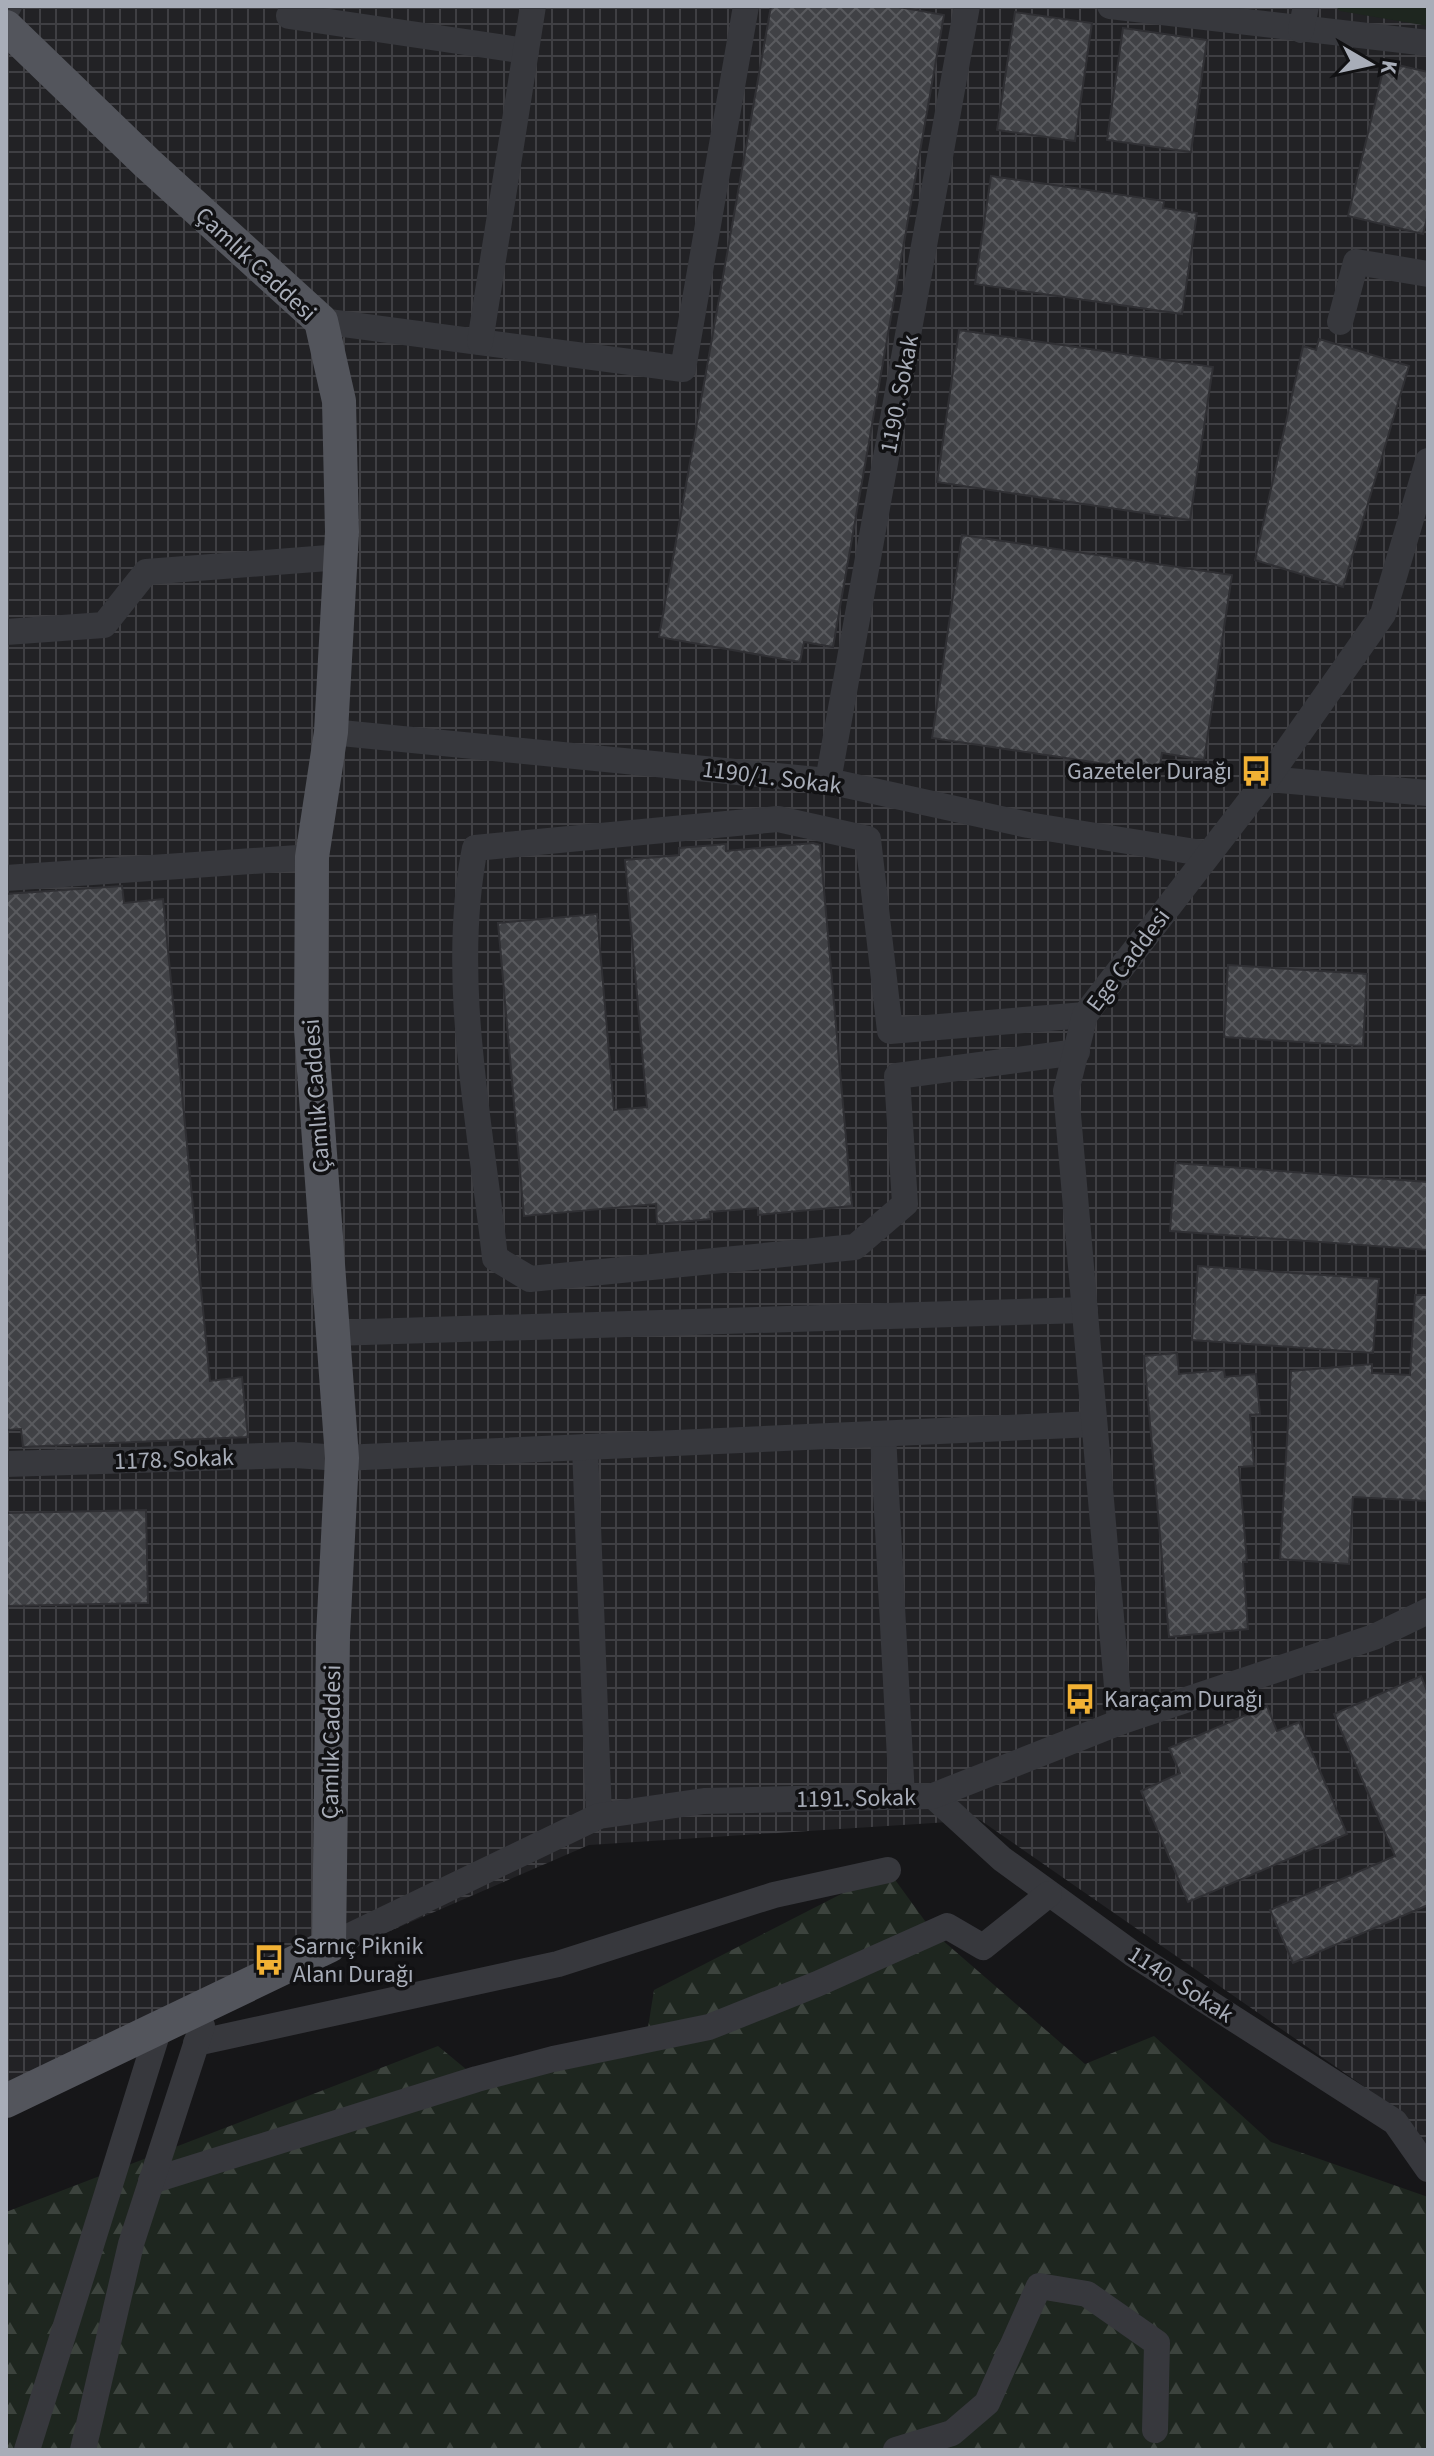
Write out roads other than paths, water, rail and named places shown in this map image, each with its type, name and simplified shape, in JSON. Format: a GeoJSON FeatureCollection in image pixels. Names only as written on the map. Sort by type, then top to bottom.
{"type":"FeatureCollection","features":[{"type":"Feature","properties":{"kind":"main road","name":"Çamlık Caddesi"},"geometry":{"type":"LineString","coordinates":[[6,27],[148,164],[321,321],[339,401],[341,557],[331,732],[312,857],[311,1029],[342,1458],[333,1636],[329,1946]]}},
{"type":"Feature","properties":{"kind":"main road"},"geometry":{"type":"LineString","coordinates":[[6,2101],[329,1946]]}},
{"type":"Feature","properties":{"kind":"street"},"geometry":{"type":"LineString","coordinates":[[480,342],[533,6]]}},
{"type":"Feature","properties":{"kind":"street"},"geometry":{"type":"LineString","coordinates":[[321,321],[683,369],[746,6]]}},
{"type":"Feature","properties":{"kind":"street","name":"1190. Sokak"},"geometry":{"type":"LineString","coordinates":[[828,781],[916,305],[967,6]]}},
{"type":"Feature","properties":{"kind":"street"},"geometry":{"type":"LineString","coordinates":[[1110,6],[1304,18],[1428,43]]}},
{"type":"Feature","properties":{"kind":"street"},"geometry":{"type":"LineString","coordinates":[[289,16],[526,51]]}},
{"type":"Feature","properties":{"kind":"street"},"geometry":{"type":"LineString","coordinates":[[1340,322],[1356,262],[1428,274]]}},
{"type":"Feature","properties":{"kind":"street","name":"Ege Caddesi"},"geometry":{"type":"LineString","coordinates":[[1120,1722],[1066,1091],[1085,1015],[1267,779],[1383,614],[1428,461]]}},
{"type":"Feature","properties":{"kind":"street"},"geometry":{"type":"LineString","coordinates":[[6,632],[104,625],[146,572],[341,557]]}},
{"type":"Feature","properties":{"kind":"street","name":"1190/1. Sokak"},"geometry":{"type":"LineString","coordinates":[[331,732],[828,781],[1028,825],[1208,854]]}},
{"type":"Feature","properties":{"kind":"street"},"geometry":{"type":"LineString","coordinates":[[1267,779],[1428,793]]}},
{"type":"Feature","properties":{"kind":"street"},"geometry":{"type":"LineString","coordinates":[[1077,1052],[897,1076],[905,1204],[855,1247],[530,1279],[495,1258],[464,973],[467,887],[475,848],[778,819],[868,839],[890,1031],[1085,1015]]}},
{"type":"Feature","properties":{"kind":"street"},"geometry":{"type":"LineString","coordinates":[[6,878],[312,857]]}},
{"type":"Feature","properties":{"kind":"street"},"geometry":{"type":"LineString","coordinates":[[333,1333],[1085,1310]]}},
{"type":"Feature","properties":{"kind":"street","name":"1178. Sokak"},"geometry":{"type":"LineString","coordinates":[[6,1464],[294,1455],[342,1458],[1094,1424]]}},
{"type":"Feature","properties":{"kind":"street"},"geometry":{"type":"LineString","coordinates":[[883,1434],[902,1797]]}},
{"type":"Feature","properties":{"kind":"street"},"geometry":{"type":"LineString","coordinates":[[585,1447],[599,1816]]}},
{"type":"Feature","properties":{"kind":"street","name":"1191. Sokak"},"geometry":{"type":"LineString","coordinates":[[329,1946],[599,1816],[704,1801],[933,1796],[1120,1722],[1374,1637],[1428,1611]]}},
{"type":"Feature","properties":{"kind":"street","name":"1140. Sokak"},"geometry":{"type":"LineString","coordinates":[[933,1796],[1002,1859],[1133,1954],[1395,2122],[1428,2169]]}},
{"type":"Feature","properties":{"kind":"street"},"geometry":{"type":"LineString","coordinates":[[196,2043],[558,1964],[774,1895],[888,1870]]}},
{"type":"Feature","properties":{"kind":"street"},"geometry":{"type":"LineString","coordinates":[[151,2181],[477,2079],[553,2059],[709,2027],[817,1984],[947,1926],[983,1947],[1049,1894]]}},
{"type":"Feature","properties":{"kind":"street"},"geometry":{"type":"LineString","coordinates":[[83,2450],[131,2244],[209,2004]]}},
{"type":"Feature","properties":{"kind":"street"},"geometry":{"type":"LineString","coordinates":[[27,2450],[159,2028]]}},
{"type":"Feature","properties":{"kind":"street"},"geometry":{"type":"LineString","coordinates":[[1395,2122],[1428,2140]]}},
{"type":"Feature","properties":{"kind":"street"},"geometry":{"type":"LineString","coordinates":[[896,2450],[952,2433],[987,2403],[1039,2286],[1087,2294],[1157,2343],[1155,2430]]}},
{"type":"Feature","properties":{"kind":"place","name":"Gazeteler Durağı"},"geometry":{"type":"Point","coordinates":[1256,771]}},
{"type":"Feature","properties":{"kind":"place","name":"Karaçam Durağı"},"geometry":{"type":"Point","coordinates":[1080,1699]}},
{"type":"Feature","properties":{"kind":"place","name":"Sarnıç Piknik Alanı Durağı"},"geometry":{"type":"Point","coordinates":[269,1960]}}]}
